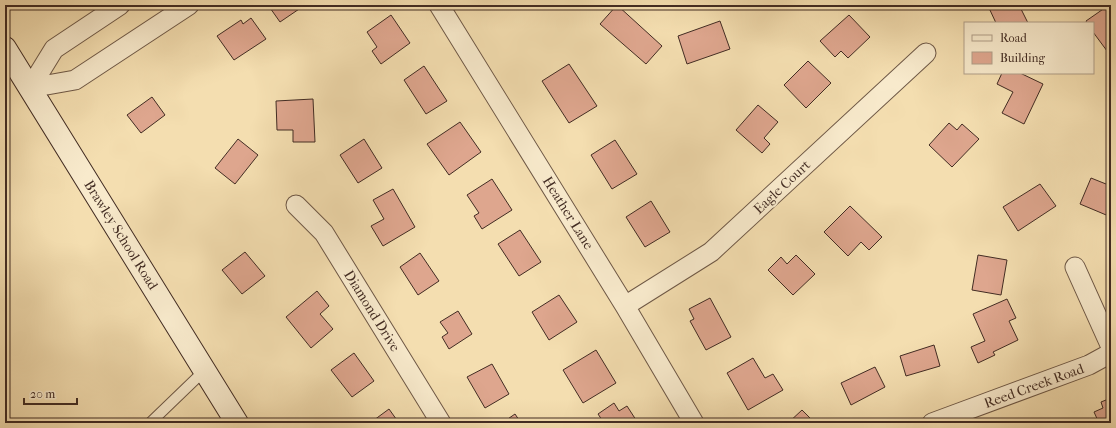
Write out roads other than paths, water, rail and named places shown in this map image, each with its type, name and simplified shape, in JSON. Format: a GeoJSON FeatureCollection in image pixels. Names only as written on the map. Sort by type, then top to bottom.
{"type":"FeatureCollection","features":[{"type":"Feature","properties":{"kind":"main road","name":"Brawley School Road"},"geometry":{"type":"LineString","coordinates":[[5,48],[237,423]]}},
{"type":"Feature","properties":{"kind":"street"},"geometry":{"type":"LineString","coordinates":[[30,88],[54,49],[120,5]]}},
{"type":"Feature","properties":{"kind":"street"},"geometry":{"type":"LineString","coordinates":[[30,88],[75,80],[189,5]]}},
{"type":"Feature","properties":{"kind":"street","name":"Heather Lane"},"geometry":{"type":"LineString","coordinates":[[439,5],[625,306],[694,423]]}},
{"type":"Feature","properties":{"kind":"street","name":"Eagle Court"},"geometry":{"type":"LineString","coordinates":[[625,306],[710,252],[926,53]]}},
{"type":"Feature","properties":{"kind":"street","name":"Diamond Drive"},"geometry":{"type":"LineString","coordinates":[[296,206],[324,233],[441,423]]}},
{"type":"Feature","properties":{"kind":"street"},"geometry":{"type":"LineString","coordinates":[[1075,268],[1111,347]]}},
{"type":"Feature","properties":{"kind":"street","name":"Reed Creek Road"},"geometry":{"type":"LineString","coordinates":[[932,423],[1089,365],[1111,353]]}},
{"type":"Feature","properties":{"kind":"lane"},"geometry":{"type":"LineString","coordinates":[[150,423],[205,370]]}}]}
